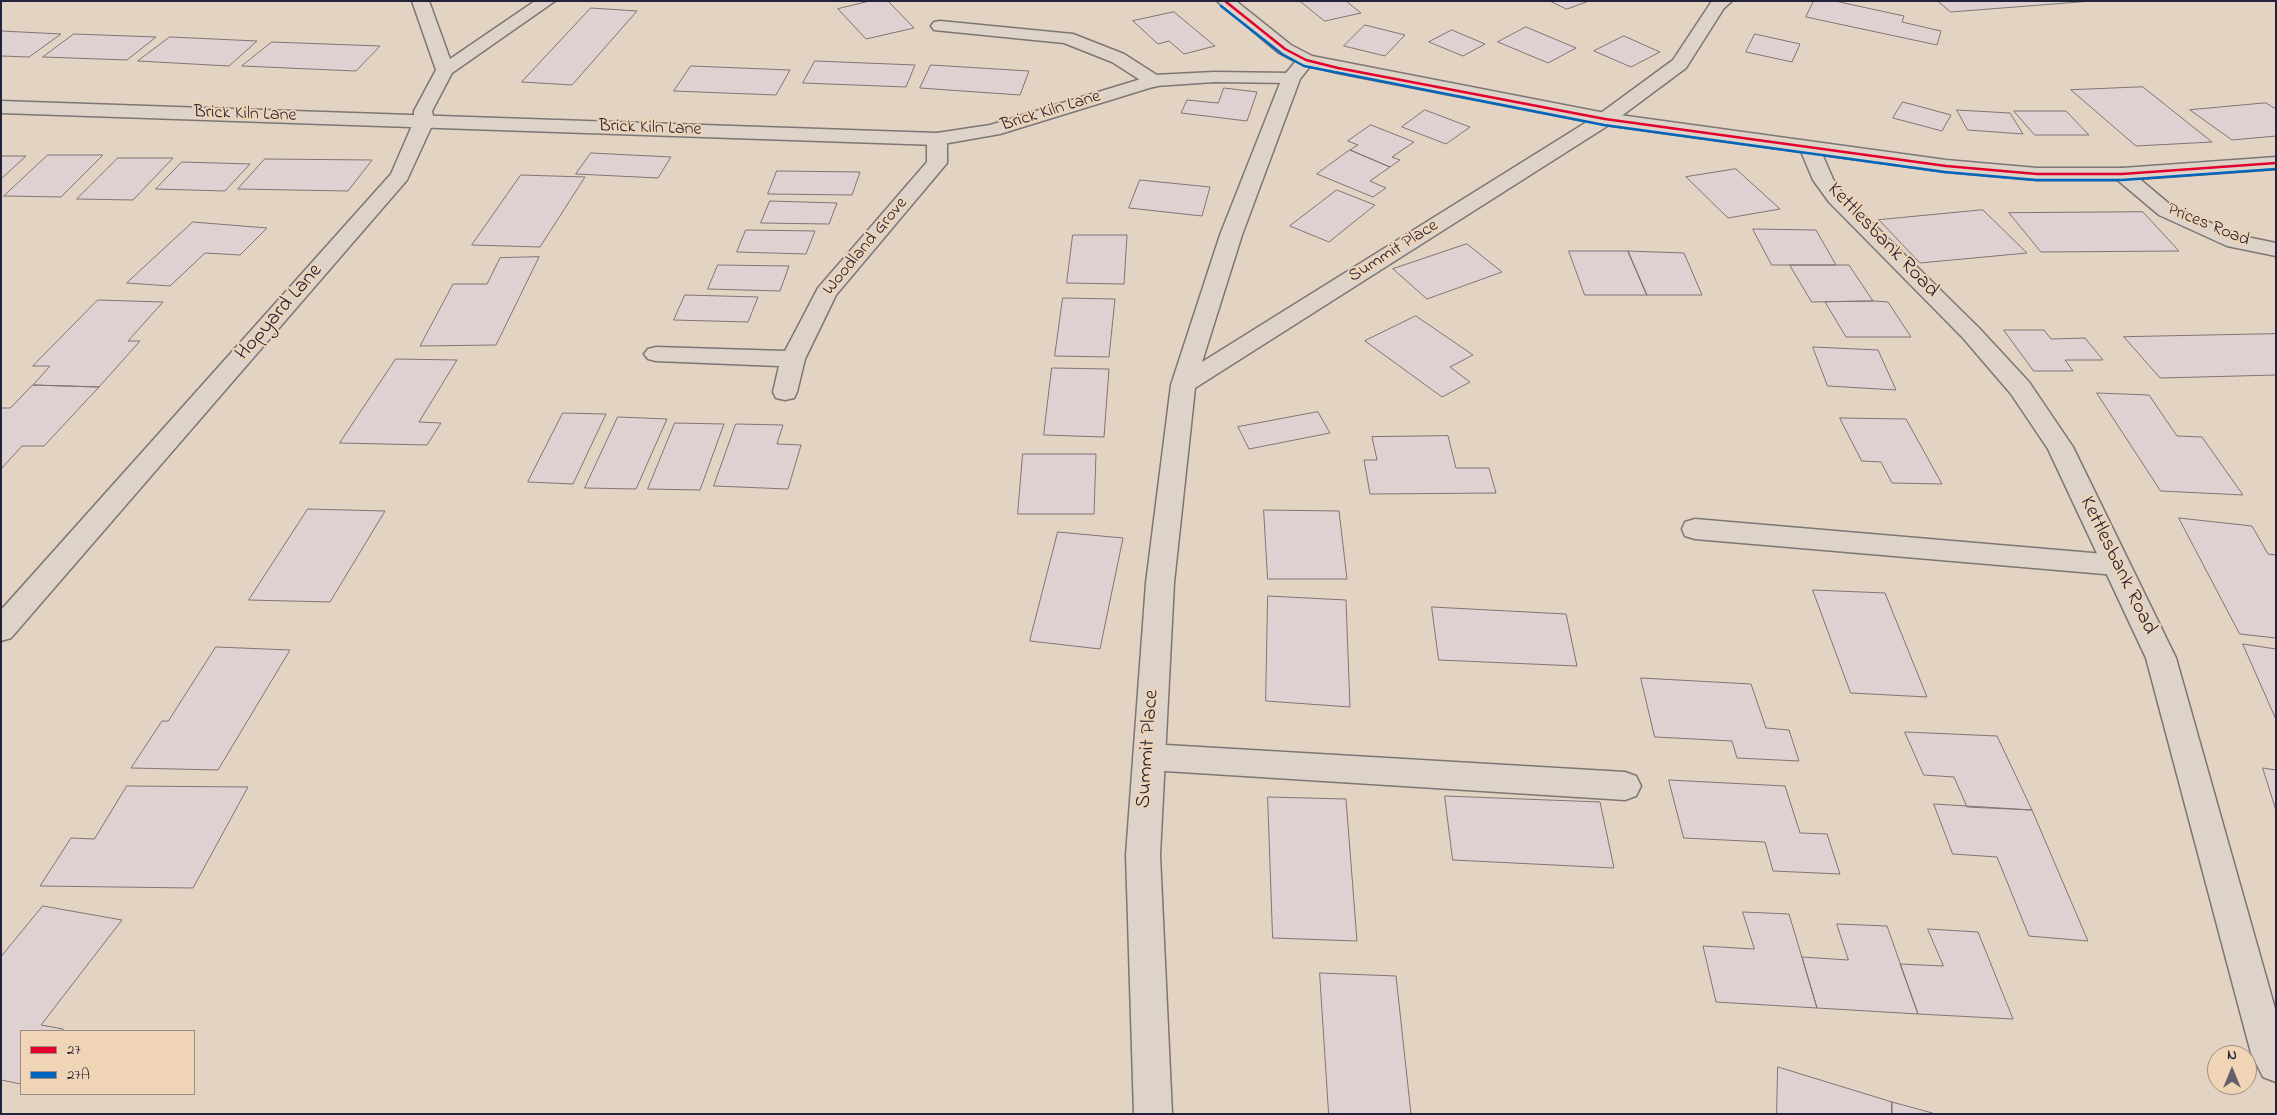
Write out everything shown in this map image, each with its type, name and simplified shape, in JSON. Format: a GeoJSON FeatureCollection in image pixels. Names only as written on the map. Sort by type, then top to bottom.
{"type":"FeatureCollection","features":[{"type":"Feature","properties":{"kind":"street"},"geometry":{"type":"LineString","coordinates":[[420,1],[445,70]]}},
{"type":"Feature","properties":{"kind":"street","name":"Hopyard Lane"},"geometry":{"type":"LineString","coordinates":[[1,630],[400,176],[424,121],[423,111],[445,70],[547,1]]}},
{"type":"Feature","properties":{"kind":"street"},"geometry":{"type":"LineString","coordinates":[[1225,1],[1285,49],[1306,60],[1338,68],[1606,119],[1810,149],[1964,168],[2037,174],[2122,174],[2276,162]]}},
{"type":"Feature","properties":{"kind":"street","name":"Summit Place"},"geometry":{"type":"LineString","coordinates":[[1184,385],[1606,119],[1680,64],[1717,2]]}},
{"type":"Feature","properties":{"kind":"street"},"geometry":{"type":"LineString","coordinates":[[940,26],[1067,38],[1118,58],[1154,81]]}},
{"type":"Feature","properties":{"kind":"street","name":"Summit Place"},"geometry":{"type":"LineString","coordinates":[[1153,1114],[1143,855],[1160,583],[1184,385],[1230,235],[1290,78],[1306,60]]}},
{"type":"Feature","properties":{"kind":"street","name":"Brick Kiln Lane"},"geometry":{"type":"LineString","coordinates":[[1,107],[937,139],[993,130],[1154,81],[1214,77],[1290,78]]}},
{"type":"Feature","properties":{"kind":"street","name":"Woodland Grove"},"geometry":{"type":"LineString","coordinates":[[785,392],[792,359],[826,293],[937,163],[937,139]]}},
{"type":"Feature","properties":{"kind":"street","name":"Kettlesbank Road"},"geometry":{"type":"LineString","coordinates":[[1810,149],[1823,180],[1836,198],[1971,333],[2020,388],[2060,447],[2161,658],[2269,1053],[2276,1064]]}},
{"type":"Feature","properties":{"kind":"street","name":"Prices Road"},"geometry":{"type":"LineString","coordinates":[[2122,174],[2166,211],[2235,241],[2276,250]]}},
{"type":"Feature","properties":{"kind":"street"},"geometry":{"type":"LineString","coordinates":[[656,354],[792,359]]}},
{"type":"Feature","properties":{"kind":"street"},"geometry":{"type":"LineString","coordinates":[[1695,529],[2116,566]]}},
{"type":"Feature","properties":{"kind":"street"},"geometry":{"type":"LineString","coordinates":[[1149,757],[1625,786]]}},
{"type":"Feature","properties":{"kind":"building"},"geometry":{"type":"Polygon","coordinates":[[[870,1],[888,1],[914,28],[866,39],[838,9],[870,1]]]}},
{"type":"Feature","properties":{"kind":"building"},"geometry":{"type":"Polygon","coordinates":[[[1300,1],[1346,1],[1361,13],[1325,21],[1300,1]]]}},
{"type":"Feature","properties":{"kind":"building"},"geometry":{"type":"Polygon","coordinates":[[[1550,1],[1589,1],[1567,9],[1550,1]]]}},
{"type":"Feature","properties":{"kind":"building"},"geometry":{"type":"Polygon","coordinates":[[[1814,1],[1835,1],[1904,16],[1902,22],[1941,31],[1937,45],[1806,17],[1814,1]]]}},
{"type":"Feature","properties":{"kind":"building"},"geometry":{"type":"Polygon","coordinates":[[[1938,1],[2092,1],[1951,12],[1938,1]]]}},
{"type":"Feature","properties":{"kind":"building"},"geometry":{"type":"Polygon","coordinates":[[[591,8],[637,11],[572,85],[522,82],[591,8]]]}},
{"type":"Feature","properties":{"kind":"building"},"geometry":{"type":"Polygon","coordinates":[[[1174,12],[1215,46],[1184,54],[1169,41],[1158,44],[1133,21],[1174,12]]]}},
{"type":"Feature","properties":{"kind":"building"},"geometry":{"type":"Polygon","coordinates":[[[1365,25],[1405,35],[1385,56],[1344,46],[1365,25]]]}},
{"type":"Feature","properties":{"kind":"building"},"geometry":{"type":"Polygon","coordinates":[[[1526,27],[1576,48],[1548,63],[1498,42],[1526,27]]]}},
{"type":"Feature","properties":{"kind":"building"},"geometry":{"type":"Polygon","coordinates":[[[1452,30],[1485,44],[1463,56],[1429,42],[1452,30]]]}},
{"type":"Feature","properties":{"kind":"building"},"geometry":{"type":"Polygon","coordinates":[[[1,31],[61,34],[29,57],[1,56],[1,31]]]}},
{"type":"Feature","properties":{"kind":"building"},"geometry":{"type":"Polygon","coordinates":[[[74,34],[156,37],[127,60],[43,57],[74,34]]]}},
{"type":"Feature","properties":{"kind":"building"},"geometry":{"type":"Polygon","coordinates":[[[1755,34],[1800,44],[1792,62],[1746,52],[1755,34]]]}},
{"type":"Feature","properties":{"kind":"building"},"geometry":{"type":"Polygon","coordinates":[[[1624,36],[1660,52],[1631,67],[1594,51],[1624,36]]]}},
{"type":"Feature","properties":{"kind":"building"},"geometry":{"type":"Polygon","coordinates":[[[170,37],[257,41],[229,66],[138,61],[170,37]]]}},
{"type":"Feature","properties":{"kind":"building"},"geometry":{"type":"Polygon","coordinates":[[[272,42],[380,46],[356,71],[242,66],[272,42]]]}},
{"type":"Feature","properties":{"kind":"building"},"geometry":{"type":"Polygon","coordinates":[[[815,61],[915,65],[906,87],[803,83],[815,61]]]}},
{"type":"Feature","properties":{"kind":"building"},"geometry":{"type":"Polygon","coordinates":[[[931,65],[1029,71],[1020,95],[920,88],[931,65]]]}},
{"type":"Feature","properties":{"kind":"building"},"geometry":{"type":"Polygon","coordinates":[[[691,66],[790,70],[776,95],[674,91],[691,66]]]}},
{"type":"Feature","properties":{"kind":"building"},"geometry":{"type":"Polygon","coordinates":[[[2143,87],[2212,142],[2136,146],[2071,90],[2143,87]]]}},
{"type":"Feature","properties":{"kind":"building"},"geometry":{"type":"Polygon","coordinates":[[[1224,88],[1257,92],[1247,121],[1181,113],[1187,100],[1218,103],[1224,88]]]}},
{"type":"Feature","properties":{"kind":"building"},"geometry":{"type":"Polygon","coordinates":[[[1903,102],[1951,115],[1942,131],[1893,118],[1903,102]]]}},
{"type":"Feature","properties":{"kind":"building"},"geometry":{"type":"Polygon","coordinates":[[[2266,103],[2276,109],[2276,136],[2232,140],[2190,110],[2266,103]]]}},
{"type":"Feature","properties":{"kind":"building"},"geometry":{"type":"Polygon","coordinates":[[[1425,110],[1470,127],[1446,144],[1402,127],[1425,110]]]}},
{"type":"Feature","properties":{"kind":"building"},"geometry":{"type":"Polygon","coordinates":[[[1957,110],[2010,113],[2023,134],[1968,130],[1957,110]]]}},
{"type":"Feature","properties":{"kind":"building"},"geometry":{"type":"Polygon","coordinates":[[[2014,111],[2066,111],[2089,135],[2035,135],[2014,111]]]}},
{"type":"Feature","properties":{"kind":"building"},"geometry":{"type":"Polygon","coordinates":[[[1371,125],[1414,142],[1392,157],[1400,160],[1390,167],[1350,150],[1358,145],[1348,141],[1371,125]]]}},
{"type":"Feature","properties":{"kind":"building"},"geometry":{"type":"Polygon","coordinates":[[[1350,150],[1390,167],[1370,181],[1386,188],[1373,197],[1317,174],[1350,150]]]}},
{"type":"Feature","properties":{"kind":"building"},"geometry":{"type":"Polygon","coordinates":[[[591,153],[671,157],[658,178],[576,174],[591,153]]]}},
{"type":"Feature","properties":{"kind":"building"},"geometry":{"type":"Polygon","coordinates":[[[48,155],[103,155],[61,197],[4,196],[48,155]]]}},
{"type":"Feature","properties":{"kind":"building"},"geometry":{"type":"Polygon","coordinates":[[[1,156],[26,156],[1,179],[1,156]]]}},
{"type":"Feature","properties":{"kind":"building"},"geometry":{"type":"Polygon","coordinates":[[[118,158],[173,158],[133,200],[77,199],[118,158]]]}},
{"type":"Feature","properties":{"kind":"building"},"geometry":{"type":"Polygon","coordinates":[[[265,159],[372,160],[348,191],[238,189],[265,159]]]}},
{"type":"Feature","properties":{"kind":"building"},"geometry":{"type":"Polygon","coordinates":[[[182,162],[250,164],[225,191],[156,189],[182,162]]]}},
{"type":"Feature","properties":{"kind":"building"},"geometry":{"type":"Polygon","coordinates":[[[1736,169],[1780,209],[1728,218],[1686,177],[1736,169]]]}},
{"type":"Feature","properties":{"kind":"building"},"geometry":{"type":"Polygon","coordinates":[[[777,171],[860,172],[852,195],[768,194],[777,171]]]}},
{"type":"Feature","properties":{"kind":"building"},"geometry":{"type":"Polygon","coordinates":[[[521,175],[585,177],[540,247],[472,245],[521,175]]]}},
{"type":"Feature","properties":{"kind":"building"},"geometry":{"type":"Polygon","coordinates":[[[1140,180],[1210,187],[1202,216],[1129,208],[1140,180]]]}},
{"type":"Feature","properties":{"kind":"building"},"geometry":{"type":"Polygon","coordinates":[[[1337,190],[1375,205],[1329,242],[1290,226],[1337,190]]]}},
{"type":"Feature","properties":{"kind":"building"},"geometry":{"type":"Polygon","coordinates":[[[770,201],[837,203],[829,224],[761,223],[770,201]]]}},
{"type":"Feature","properties":{"kind":"building"},"geometry":{"type":"Polygon","coordinates":[[[1983,210],[2027,253],[1920,263],[1879,220],[1983,210]]]}},
{"type":"Feature","properties":{"kind":"building"},"geometry":{"type":"Polygon","coordinates":[[[2143,212],[2179,251],[2041,252],[2009,213],[2143,212]]]}},
{"type":"Feature","properties":{"kind":"building"},"geometry":{"type":"Polygon","coordinates":[[[193,222],[267,228],[240,255],[205,253],[170,286],[127,283],[193,222]]]}},
{"type":"Feature","properties":{"kind":"building"},"geometry":{"type":"Polygon","coordinates":[[[1753,229],[1816,230],[1836,265],[1772,265],[1753,229]]]}},
{"type":"Feature","properties":{"kind":"building"},"geometry":{"type":"Polygon","coordinates":[[[746,230],[815,231],[806,254],[737,252],[746,230]]]}},
{"type":"Feature","properties":{"kind":"building"},"geometry":{"type":"Polygon","coordinates":[[[1073,235],[1127,235],[1124,284],[1067,283],[1073,235]]]}},
{"type":"Feature","properties":{"kind":"building"},"geometry":{"type":"Polygon","coordinates":[[[1467,244],[1502,272],[1427,299],[1393,269],[1467,244]]]}},
{"type":"Feature","properties":{"kind":"building"},"geometry":{"type":"Polygon","coordinates":[[[1569,251],[1628,251],[1647,295],[1585,295],[1569,251]]]}},
{"type":"Feature","properties":{"kind":"building"},"geometry":{"type":"Polygon","coordinates":[[[1628,251],[1684,253],[1702,295],[1647,295],[1628,251]]]}},
{"type":"Feature","properties":{"kind":"building"},"geometry":{"type":"Polygon","coordinates":[[[539,257],[496,345],[420,346],[453,284],[487,284],[500,258],[539,257]]]}},
{"type":"Feature","properties":{"kind":"building"},"geometry":{"type":"Polygon","coordinates":[[[718,265],[789,266],[780,291],[708,289],[718,265]]]}},
{"type":"Feature","properties":{"kind":"building"},"geometry":{"type":"Polygon","coordinates":[[[1790,265],[1849,265],[1873,301],[1812,302],[1790,265]]]}},
{"type":"Feature","properties":{"kind":"building"},"geometry":{"type":"Polygon","coordinates":[[[685,295],[758,297],[748,322],[674,320],[685,295]]]}},
{"type":"Feature","properties":{"kind":"building"},"geometry":{"type":"Polygon","coordinates":[[[1063,298],[1115,299],[1109,357],[1055,356],[1063,298]]]}},
{"type":"Feature","properties":{"kind":"building"},"geometry":{"type":"Polygon","coordinates":[[[98,300],[163,302],[128,341],[140,341],[99,387],[33,385],[50,366],[33,366],[98,300]]]}},
{"type":"Feature","properties":{"kind":"building"},"geometry":{"type":"Polygon","coordinates":[[[1825,302],[1888,302],[1911,337],[1846,337],[1825,302]]]}},
{"type":"Feature","properties":{"kind":"building"},"geometry":{"type":"Polygon","coordinates":[[[1416,316],[1473,355],[1450,367],[1470,382],[1442,397],[1365,341],[1416,316]]]}},
{"type":"Feature","properties":{"kind":"building"},"geometry":{"type":"Polygon","coordinates":[[[2004,330],[2044,330],[2051,339],[2085,338],[2103,360],[2065,360],[2073,371],[2034,371],[2004,330]]]}},
{"type":"Feature","properties":{"kind":"building"},"geometry":{"type":"Polygon","coordinates":[[[2276,334],[2276,375],[2160,378],[2124,337],[2276,334]]]}},
{"type":"Feature","properties":{"kind":"building"},"geometry":{"type":"Polygon","coordinates":[[[1813,347],[1878,350],[1896,390],[1828,386],[1813,347]]]}},
{"type":"Feature","properties":{"kind":"building"},"geometry":{"type":"Polygon","coordinates":[[[396,359],[457,360],[419,422],[441,423],[427,445],[340,443],[396,359]]]}},
{"type":"Feature","properties":{"kind":"building"},"geometry":{"type":"Polygon","coordinates":[[[1052,368],[1109,369],[1104,437],[1044,435],[1052,368]]]}},
{"type":"Feature","properties":{"kind":"building"},"geometry":{"type":"Polygon","coordinates":[[[33,385],[99,387],[44,446],[22,446],[1,469],[1,408],[10,408],[33,385]]]}},
{"type":"Feature","properties":{"kind":"building"},"geometry":{"type":"Polygon","coordinates":[[[2097,393],[2149,395],[2177,436],[2202,437],[2243,495],[2161,491],[2097,393]]]}},
{"type":"Feature","properties":{"kind":"building"},"geometry":{"type":"Polygon","coordinates":[[[1318,412],[1330,433],[1249,449],[1238,427],[1318,412]]]}},
{"type":"Feature","properties":{"kind":"building"},"geometry":{"type":"Polygon","coordinates":[[[563,413],[606,414],[573,484],[528,482],[563,413]]]}},
{"type":"Feature","properties":{"kind":"building"},"geometry":{"type":"Polygon","coordinates":[[[618,417],[667,419],[636,489],[585,488],[618,417]]]}},
{"type":"Feature","properties":{"kind":"building"},"geometry":{"type":"Polygon","coordinates":[[[1840,418],[1906,419],[1942,484],[1892,483],[1881,462],[1862,461],[1840,418]]]}},
{"type":"Feature","properties":{"kind":"building"},"geometry":{"type":"Polygon","coordinates":[[[675,423],[724,424],[700,490],[648,489],[675,423]]]}},
{"type":"Feature","properties":{"kind":"building"},"geometry":{"type":"Polygon","coordinates":[[[736,424],[783,425],[777,444],[801,445],[788,489],[714,486],[736,424]]]}},
{"type":"Feature","properties":{"kind":"building"},"geometry":{"type":"Polygon","coordinates":[[[1448,436],[1456,468],[1489,468],[1496,493],[1370,494],[1364,460],[1377,460],[1372,437],[1448,436]]]}},
{"type":"Feature","properties":{"kind":"building"},"geometry":{"type":"Polygon","coordinates":[[[1023,454],[1096,454],[1094,514],[1018,514],[1023,454]]]}},
{"type":"Feature","properties":{"kind":"building"},"geometry":{"type":"Polygon","coordinates":[[[308,509],[385,511],[330,602],[249,600],[308,509]]]}},
{"type":"Feature","properties":{"kind":"building"},"geometry":{"type":"Polygon","coordinates":[[[1264,510],[1339,511],[1347,579],[1268,579],[1264,510]]]}},
{"type":"Feature","properties":{"kind":"building"},"geometry":{"type":"Polygon","coordinates":[[[2179,518],[2252,526],[2268,554],[2276,555],[2276,638],[2240,634],[2179,518]]]}},
{"type":"Feature","properties":{"kind":"building"},"geometry":{"type":"Polygon","coordinates":[[[1058,532],[1123,538],[1100,649],[1030,641],[1058,532]]]}},
{"type":"Feature","properties":{"kind":"building"},"geometry":{"type":"Polygon","coordinates":[[[1813,590],[1885,593],[1927,697],[1851,693],[1813,590]]]}},
{"type":"Feature","properties":{"kind":"building"},"geometry":{"type":"Polygon","coordinates":[[[1268,596],[1346,600],[1350,707],[1266,701],[1268,596]]]}},
{"type":"Feature","properties":{"kind":"building"},"geometry":{"type":"Polygon","coordinates":[[[1432,607],[1566,614],[1577,666],[1439,660],[1432,607]]]}},
{"type":"Feature","properties":{"kind":"building"},"geometry":{"type":"Polygon","coordinates":[[[2243,644],[2276,649],[2276,719],[2243,644]]]}},
{"type":"Feature","properties":{"kind":"building"},"geometry":{"type":"Polygon","coordinates":[[[216,647],[290,650],[218,770],[131,768],[162,721],[168,721],[216,647]]]}},
{"type":"Feature","properties":{"kind":"building"},"geometry":{"type":"Polygon","coordinates":[[[1641,678],[1751,684],[1766,728],[1789,730],[1799,761],[1737,758],[1732,741],[1655,737],[1641,678]]]}},
{"type":"Feature","properties":{"kind":"building"},"geometry":{"type":"Polygon","coordinates":[[[1905,732],[1997,736],[2032,810],[1967,807],[1954,777],[1924,775],[1905,732]]]}},
{"type":"Feature","properties":{"kind":"building"},"geometry":{"type":"Polygon","coordinates":[[[2263,768],[2276,770],[2276,810],[2263,768]]]}},
{"type":"Feature","properties":{"kind":"building"},"geometry":{"type":"Polygon","coordinates":[[[1669,780],[1785,786],[1800,833],[1827,834],[1840,874],[1773,871],[1765,842],[1684,838],[1669,780]]]}},
{"type":"Feature","properties":{"kind":"building"},"geometry":{"type":"Polygon","coordinates":[[[127,786],[248,787],[193,888],[40,886],[71,838],[94,839],[127,786]]]}},
{"type":"Feature","properties":{"kind":"building"},"geometry":{"type":"Polygon","coordinates":[[[1445,796],[1600,802],[1614,868],[1453,860],[1445,796]]]}},
{"type":"Feature","properties":{"kind":"building"},"geometry":{"type":"Polygon","coordinates":[[[1268,797],[1346,799],[1357,941],[1273,938],[1268,797]]]}},
{"type":"Feature","properties":{"kind":"building"},"geometry":{"type":"Polygon","coordinates":[[[1934,804],[2032,810],[2088,941],[2029,936],[1997,857],[1953,854],[1934,804]]]}},
{"type":"Feature","properties":{"kind":"building"},"geometry":{"type":"Polygon","coordinates":[[[43,906],[122,920],[41,1025],[63,1030],[20,1030],[20,1084],[1,1080],[1,957],[43,906]]]}},
{"type":"Feature","properties":{"kind":"building"},"geometry":{"type":"Polygon","coordinates":[[[1743,912],[1789,914],[1817,1008],[1716,1002],[1703,946],[1754,949],[1743,912]]]}},
{"type":"Feature","properties":{"kind":"building"},"geometry":{"type":"Polygon","coordinates":[[[1837,924],[1887,926],[1918,1014],[1817,1008],[1802,957],[1848,960],[1837,924]]]}},
{"type":"Feature","properties":{"kind":"building"},"geometry":{"type":"Polygon","coordinates":[[[1928,929],[1978,932],[2013,1019],[1918,1014],[1900,964],[1943,966],[1928,929]]]}},
{"type":"Feature","properties":{"kind":"building"},"geometry":{"type":"Polygon","coordinates":[[[1320,973],[1396,976],[1411,1114],[1329,1114],[1320,973]]]}},
{"type":"Feature","properties":{"kind":"building"},"geometry":{"type":"Polygon","coordinates":[[[1778,1067],[1892,1102],[1892,1114],[1777,1114],[1778,1067]]]}},
{"type":"Feature","properties":{"kind":"building"},"geometry":{"type":"Polygon","coordinates":[[[1892,1102],[1936,1114],[1892,1114],[1892,1102]]]}},
{"type":"Feature","properties":{"kind":"transit line","name":"27"},"geometry":{"type":"LineString","coordinates":[[1225,1],[1285,49],[1306,60],[1338,68],[1605,119],[1946,166],[2037,174],[2122,174],[2276,163]]}},
{"type":"Feature","properties":{"kind":"transit line","name":"27A"},"geometry":{"type":"LineString","coordinates":[[1221,6],[1282,54],[1304,66],[1604,125],[1945,172],[2036,180],[2122,180],[2276,169]]}}]}
